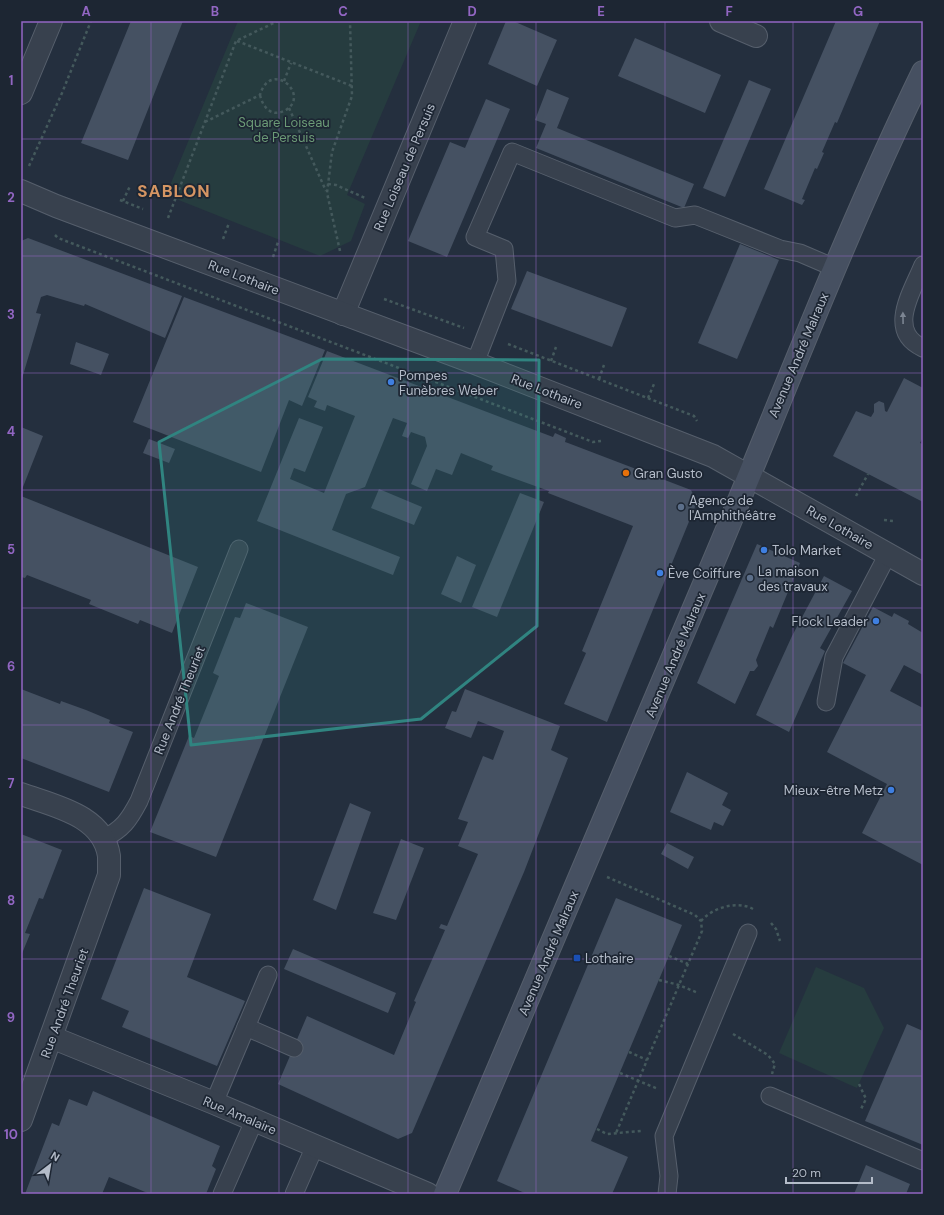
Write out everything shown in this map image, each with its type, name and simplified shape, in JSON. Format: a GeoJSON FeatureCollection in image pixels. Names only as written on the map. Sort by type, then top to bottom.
{"type":"FeatureCollection","features":[{"type":"Feature","properties":{"kind":"main road","name":"Avenue André Malraux"},"geometry":{"type":"LineString","coordinates":[[445,1194],[836,268],[898,123],[923,72]]}},
{"type":"Feature","properties":{"kind":"street"},"geometry":{"type":"LineString","coordinates":[[21,93],[51,21]]}},
{"type":"Feature","properties":{"kind":"street","name":"Rue Loiseau de Persuis"},"geometry":{"type":"LineString","coordinates":[[343,314],[465,21]]}},
{"type":"Feature","properties":{"kind":"street"},"geometry":{"type":"LineString","coordinates":[[721,21],[756,36]]}},
{"type":"Feature","properties":{"kind":"street","name":"Rue Lothaire"},"geometry":{"type":"LineString","coordinates":[[21,191],[475,363],[713,456],[749,474],[923,574]]}},
{"type":"Feature","properties":{"kind":"street","name":"Rue André Theuriet"},"geometry":{"type":"LineString","coordinates":[[21,794],[81,816],[95,828],[103,839],[109,856],[109,875],[51,1038],[23,1108]]}},
{"type":"Feature","properties":{"kind":"street","name":"Rue Amalaire"},"geometry":{"type":"LineString","coordinates":[[51,1038],[214,1104],[428,1194]]}},
{"type":"Feature","properties":{"kind":"lane"},"geometry":{"type":"LineString","coordinates":[[475,363],[507,281],[504,249],[475,237],[512,152],[675,218],[695,215],[780,249],[800,253],[836,268]]}},
{"type":"Feature","properties":{"kind":"lane"},"geometry":{"type":"LineString","coordinates":[[923,265],[903,311],[903,316],[904,328],[912,343],[923,348]]}},
{"type":"Feature","properties":{"kind":"lane","name":"Rue André Theuriet"},"geometry":{"type":"LineString","coordinates":[[103,839],[117,832],[129,820],[140,801],[239,548]]}},
{"type":"Feature","properties":{"kind":"lane"},"geometry":{"type":"LineString","coordinates":[[826,702],[834,657],[888,554]]}},
{"type":"Feature","properties":{"kind":"lane"},"geometry":{"type":"LineString","coordinates":[[667,1194],[669,1176],[664,1145],[667,1128],[748,934]]}},
{"type":"Feature","properties":{"kind":"lane"},"geometry":{"type":"LineString","coordinates":[[214,1104],[268,975]]}},
{"type":"Feature","properties":{"kind":"lane"},"geometry":{"type":"LineString","coordinates":[[246,1027],[294,1048]]}},
{"type":"Feature","properties":{"kind":"lane"},"geometry":{"type":"LineString","coordinates":[[770,1096],[923,1161]]}},
{"type":"Feature","properties":{"kind":"lane"},"geometry":{"type":"LineString","coordinates":[[222,1194],[254,1121]]}},
{"type":"Feature","properties":{"kind":"lane"},"geometry":{"type":"LineString","coordinates":[[294,1194],[315,1146]]}},
{"type":"Feature","properties":{"kind":"path"},"geometry":{"type":"LineString","coordinates":[[27,170],[62,93],[91,21]]}},
{"type":"Feature","properties":{"kind":"path"},"geometry":{"type":"LineString","coordinates":[[168,218],[236,41],[278,21]]}},
{"type":"Feature","properties":{"kind":"path"},"geometry":{"type":"LineString","coordinates":[[327,193],[332,152],[352,96],[350,21]]}},
{"type":"Feature","properties":{"kind":"path"},"geometry":{"type":"LineString","coordinates":[[236,41],[352,86]]}},
{"type":"Feature","properties":{"kind":"path"},"geometry":{"type":"LineString","coordinates":[[284,81],[291,63]]}},
{"type":"Feature","properties":{"kind":"path"},"geometry":{"type":"LineString","coordinates":[[276,80],[284,81],[290,86],[294,93],[290,108],[281,113],[270,112],[262,105],[260,96],[262,87],[268,82],[276,80]]}},
{"type":"Feature","properties":{"kind":"path"},"geometry":{"type":"LineString","coordinates":[[205,122],[260,96]]}},
{"type":"Feature","properties":{"kind":"path"},"geometry":{"type":"LineString","coordinates":[[290,108],[327,193],[341,253]]}},
{"type":"Feature","properties":{"kind":"path"},"geometry":{"type":"LineString","coordinates":[[328,184],[387,207]]}},
{"type":"Feature","properties":{"kind":"path"},"geometry":{"type":"LineString","coordinates":[[123,201],[130,186]]}},
{"type":"Feature","properties":{"kind":"path"},"geometry":{"type":"LineString","coordinates":[[223,239],[229,223]]}},
{"type":"Feature","properties":{"kind":"path"},"geometry":{"type":"LineString","coordinates":[[58,238],[593,442]]}},
{"type":"Feature","properties":{"kind":"path"},"geometry":{"type":"LineString","coordinates":[[272,257],[278,242]]}},
{"type":"Feature","properties":{"kind":"path"},"geometry":{"type":"LineString","coordinates":[[551,361],[556,347]]}},
{"type":"Feature","properties":{"kind":"path"},"geometry":{"type":"LineString","coordinates":[[599,379],[604,365]]}},
{"type":"Feature","properties":{"kind":"path"},"geometry":{"type":"LineString","coordinates":[[648,398],[654,384]]}},
{"type":"Feature","properties":{"kind":"path"},"geometry":{"type":"LineString","coordinates":[[856,496],[868,474]]}},
{"type":"Feature","properties":{"kind":"path"},"geometry":{"type":"LineString","coordinates":[[584,867],[696,915],[701,921],[702,931],[616,1133]]}},
{"type":"Feature","properties":{"kind":"path"},"geometry":{"type":"LineString","coordinates":[[669,956],[688,964]]}},
{"type":"Feature","properties":{"kind":"path"},"geometry":{"type":"LineString","coordinates":[[659,980],[679,985],[719,1002]]}},
{"type":"Feature","properties":{"kind":"path"},"geometry":{"type":"LineString","coordinates":[[710,1024],[739,1036],[768,1055],[775,1064],[770,1080],[770,1096]]}},
{"type":"Feature","properties":{"kind":"path"},"geometry":{"type":"LineString","coordinates":[[629,1052],[647,1060]]}},
{"type":"Feature","properties":{"kind":"path"},"geometry":{"type":"LineString","coordinates":[[620,1073],[679,1098]]}},
{"type":"Feature","properties":{"kind":"path"},"geometry":{"type":"LineString","coordinates":[[597,1129],[607,1134],[667,1128]]}},
{"type":"Feature","properties":{"kind":"highlighted area"},"geometry":{"type":"Polygon","coordinates":[[[322,359],[539,360],[537,626],[421,719],[191,745],[159,442],[322,359]]]}},
{"type":"Feature","properties":{"kind":"green space","name":"Square Loiseau de Persuis"},"geometry":{"type":"Polygon","coordinates":[[[238,21],[421,21],[347,195],[365,204],[351,241],[320,256],[166,195],[238,21]]]}},
{"type":"Feature","properties":{"kind":"green space"},"geometry":{"type":"Polygon","coordinates":[[[816,967],[864,988],[884,1028],[857,1088],[779,1053],[816,967]]]}},
{"type":"Feature","properties":{"kind":"building"},"geometry":{"type":"Polygon","coordinates":[[[131,21],[183,21],[128,160],[81,143],[131,21]]]}},
{"type":"Feature","properties":{"kind":"building"},"geometry":{"type":"Polygon","coordinates":[[[506,21],[513,21],[557,40],[537,86],[488,64],[506,21]]]}},
{"type":"Feature","properties":{"kind":"building"},"geometry":{"type":"Polygon","coordinates":[[[836,21],[880,21],[837,123],[835,122],[822,152],[824,153],[817,169],[815,168],[802,199],[805,200],[802,205],[764,189],[836,21]]]}},
{"type":"Feature","properties":{"kind":"building"},"geometry":{"type":"Polygon","coordinates":[[[635,38],[721,75],[705,113],[618,76],[635,38]]]}},
{"type":"Feature","properties":{"kind":"building"},"geometry":{"type":"Polygon","coordinates":[[[749,80],[771,89],[725,197],[703,188],[749,80]]]}},
{"type":"Feature","properties":{"kind":"building"},"geometry":{"type":"Polygon","coordinates":[[[547,89],[569,98],[557,128],[694,184],[684,208],[536,148],[546,124],[535,120],[547,89]]]}},
{"type":"Feature","properties":{"kind":"building"},"geometry":{"type":"Polygon","coordinates":[[[486,99],[510,109],[447,257],[408,241],[450,142],[465,148],[486,99]]]}},
{"type":"Feature","properties":{"kind":"building"},"geometry":{"type":"Polygon","coordinates":[[[28,238],[182,296],[165,338],[85,304],[84,306],[47,295],[41,297],[36,313],[41,314],[21,382],[21,241],[28,238]]]}},
{"type":"Feature","properties":{"kind":"building"},"geometry":{"type":"Polygon","coordinates":[[[740,244],[779,260],[737,359],[698,343],[740,244]]]}},
{"type":"Feature","properties":{"kind":"building"},"geometry":{"type":"Polygon","coordinates":[[[527,271],[627,308],[612,347],[511,309],[527,271]]]}},
{"type":"Feature","properties":{"kind":"building"},"geometry":{"type":"Polygon","coordinates":[[[184,297],[325,350],[302,406],[289,400],[261,472],[133,422],[184,297]]]}},
{"type":"Feature","properties":{"kind":"building"},"geometry":{"type":"Polygon","coordinates":[[[76,342],[109,354],[101,375],[70,364],[76,342]]]}},
{"type":"Feature","properties":{"kind":"building"},"geometry":{"type":"Polygon","coordinates":[[[327,351],[553,437],[555,433],[566,438],[565,442],[691,490],[697,502],[607,722],[564,704],[586,653],[582,651],[633,526],[548,493],[549,491],[491,470],[493,466],[461,453],[452,475],[436,469],[427,491],[411,484],[427,446],[425,437],[411,432],[408,438],[402,436],[407,423],[393,418],[365,487],[346,494],[332,530],[400,557],[393,575],[257,521],[299,418],[323,427],[305,472],[294,468],[290,479],[324,493],[355,416],[327,405],[325,411],[314,407],[317,401],[308,397],[327,351]]]}},
{"type":"Feature","properties":{"kind":"building"},"geometry":{"type":"Polygon","coordinates":[[[904,378],[923,388],[923,437],[920,443],[923,444],[923,502],[833,456],[856,411],[871,417],[874,412],[874,404],[879,401],[884,403],[885,411],[887,412],[904,378]]]}},
{"type":"Feature","properties":{"kind":"building"},"geometry":{"type":"Polygon","coordinates":[[[21,427],[43,436],[21,492],[21,427]]]}},
{"type":"Feature","properties":{"kind":"building"},"geometry":{"type":"Polygon","coordinates":[[[149,439],[175,449],[169,463],[143,453],[149,439]]]}},
{"type":"Feature","properties":{"kind":"building"},"geometry":{"type":"Polygon","coordinates":[[[379,489],[422,507],[414,525],[371,508],[379,489]]]}},
{"type":"Feature","properties":{"kind":"building"},"geometry":{"type":"Polygon","coordinates":[[[520,493],[544,502],[497,617],[472,607],[520,493]]]}},
{"type":"Feature","properties":{"kind":"building"},"geometry":{"type":"Polygon","coordinates":[[[21,496],[198,567],[172,633],[140,620],[138,624],[89,604],[91,600],[27,575],[25,578],[21,577],[21,496]]]}},
{"type":"Feature","properties":{"kind":"building"},"geometry":{"type":"Polygon","coordinates":[[[757,544],[800,563],[773,628],[770,626],[756,660],[758,666],[754,671],[750,671],[735,704],[697,683],[757,544]]]}},
{"type":"Feature","properties":{"kind":"building"},"geometry":{"type":"Polygon","coordinates":[[[457,556],[476,565],[461,603],[441,594],[457,556]]]}},
{"type":"Feature","properties":{"kind":"building"},"geometry":{"type":"Polygon","coordinates":[[[824,576],[852,591],[820,648],[825,651],[789,732],[756,715],[792,636],[824,576]]]}},
{"type":"Feature","properties":{"kind":"building"},"geometry":{"type":"Polygon","coordinates":[[[246,603],[308,627],[216,857],[150,832],[189,736],[194,738],[219,676],[213,673],[235,617],[240,618],[246,603]]]}},
{"type":"Feature","properties":{"kind":"building"},"geometry":{"type":"Polygon","coordinates":[[[873,607],[892,617],[894,613],[909,621],[908,624],[923,633],[923,675],[904,665],[890,691],[923,708],[923,865],[862,833],[887,784],[827,752],[866,675],[843,663],[873,607]]]}},
{"type":"Feature","properties":{"kind":"building"},"geometry":{"type":"Polygon","coordinates":[[[21,689],[60,704],[61,701],[86,710],[110,720],[109,723],[133,732],[109,792],[21,758],[21,689]]]}},
{"type":"Feature","properties":{"kind":"building"},"geometry":{"type":"Polygon","coordinates":[[[465,689],[560,726],[551,750],[568,758],[524,872],[412,1133],[398,1139],[278,1084],[307,1016],[394,1055],[416,1002],[414,1001],[445,930],[439,928],[441,924],[447,926],[478,854],[458,846],[468,822],[458,819],[483,756],[493,760],[504,731],[478,721],[471,738],[445,728],[452,711],[456,712],[465,689]]]}},
{"type":"Feature","properties":{"kind":"building"},"geometry":{"type":"Polygon","coordinates":[[[687,772],[728,793],[722,805],[731,810],[723,826],[714,822],[711,830],[670,812],[687,772]]]}},
{"type":"Feature","properties":{"kind":"building"},"geometry":{"type":"Polygon","coordinates":[[[350,803],[371,812],[336,910],[313,900],[350,803]]]}},
{"type":"Feature","properties":{"kind":"building"},"geometry":{"type":"Polygon","coordinates":[[[21,834],[62,850],[43,899],[39,898],[25,933],[30,934],[21,956],[21,834]]]}},
{"type":"Feature","properties":{"kind":"building"},"geometry":{"type":"Polygon","coordinates":[[[401,839],[424,848],[396,920],[373,913],[401,839]]]}},
{"type":"Feature","properties":{"kind":"building"},"geometry":{"type":"Polygon","coordinates":[[[667,843],[694,857],[688,869],[661,854],[667,843]]]}},
{"type":"Feature","properties":{"kind":"building"},"geometry":{"type":"Polygon","coordinates":[[[144,888],[211,914],[187,977],[245,1001],[217,1066],[122,1027],[129,1011],[101,999],[144,888]]]}},
{"type":"Feature","properties":{"kind":"building"},"geometry":{"type":"Polygon","coordinates":[[[616,898],[682,925],[591,1141],[628,1157],[612,1194],[527,1194],[497,1181],[616,898]]]}},
{"type":"Feature","properties":{"kind":"building"},"geometry":{"type":"Polygon","coordinates":[[[293,949],[396,993],[388,1013],[284,969],[293,949]]]}},
{"type":"Feature","properties":{"kind":"building"},"geometry":{"type":"Polygon","coordinates":[[[907,1024],[923,1031],[923,1145],[865,1121],[907,1024]]]}},
{"type":"Feature","properties":{"kind":"building"},"geometry":{"type":"Polygon","coordinates":[[[93,1091],[220,1146],[212,1166],[216,1169],[206,1194],[150,1194],[109,1177],[102,1194],[25,1194],[52,1123],[59,1126],[69,1099],[87,1106],[93,1091]]]}},
{"type":"Feature","properties":{"kind":"building"},"geometry":{"type":"Polygon","coordinates":[[[866,1165],[910,1184],[906,1194],[854,1194],[866,1165]]]}},
{"type":"Feature","properties":{"kind":"place","name":"Pompes Funèbres Weber"},"geometry":{"type":"Point","coordinates":[391,382]}},
{"type":"Feature","properties":{"kind":"place","name":"Gran Gusto"},"geometry":{"type":"Point","coordinates":[626,473]}},
{"type":"Feature","properties":{"kind":"place","name":"Agence de l'Amphithéâtre"},"geometry":{"type":"Point","coordinates":[681,507]}},
{"type":"Feature","properties":{"kind":"place","name":"Tolo Market"},"geometry":{"type":"Point","coordinates":[764,550]}},
{"type":"Feature","properties":{"kind":"place","name":"Ève Coiffure"},"geometry":{"type":"Point","coordinates":[660,573]}},
{"type":"Feature","properties":{"kind":"place","name":"La maison des travaux"},"geometry":{"type":"Point","coordinates":[750,578]}},
{"type":"Feature","properties":{"kind":"place","name":"Flock Leader"},"geometry":{"type":"Point","coordinates":[876,621]}},
{"type":"Feature","properties":{"kind":"place","name":"Mieux-être Metz"},"geometry":{"type":"Point","coordinates":[891,790]}},
{"type":"Feature","properties":{"kind":"place","name":"Lothaire"},"geometry":{"type":"Point","coordinates":[577,958]}},
{"type":"Feature","properties":{"kind":"district","name":"SABLON"},"geometry":{"type":"Point","coordinates":[174,191]}}]}
